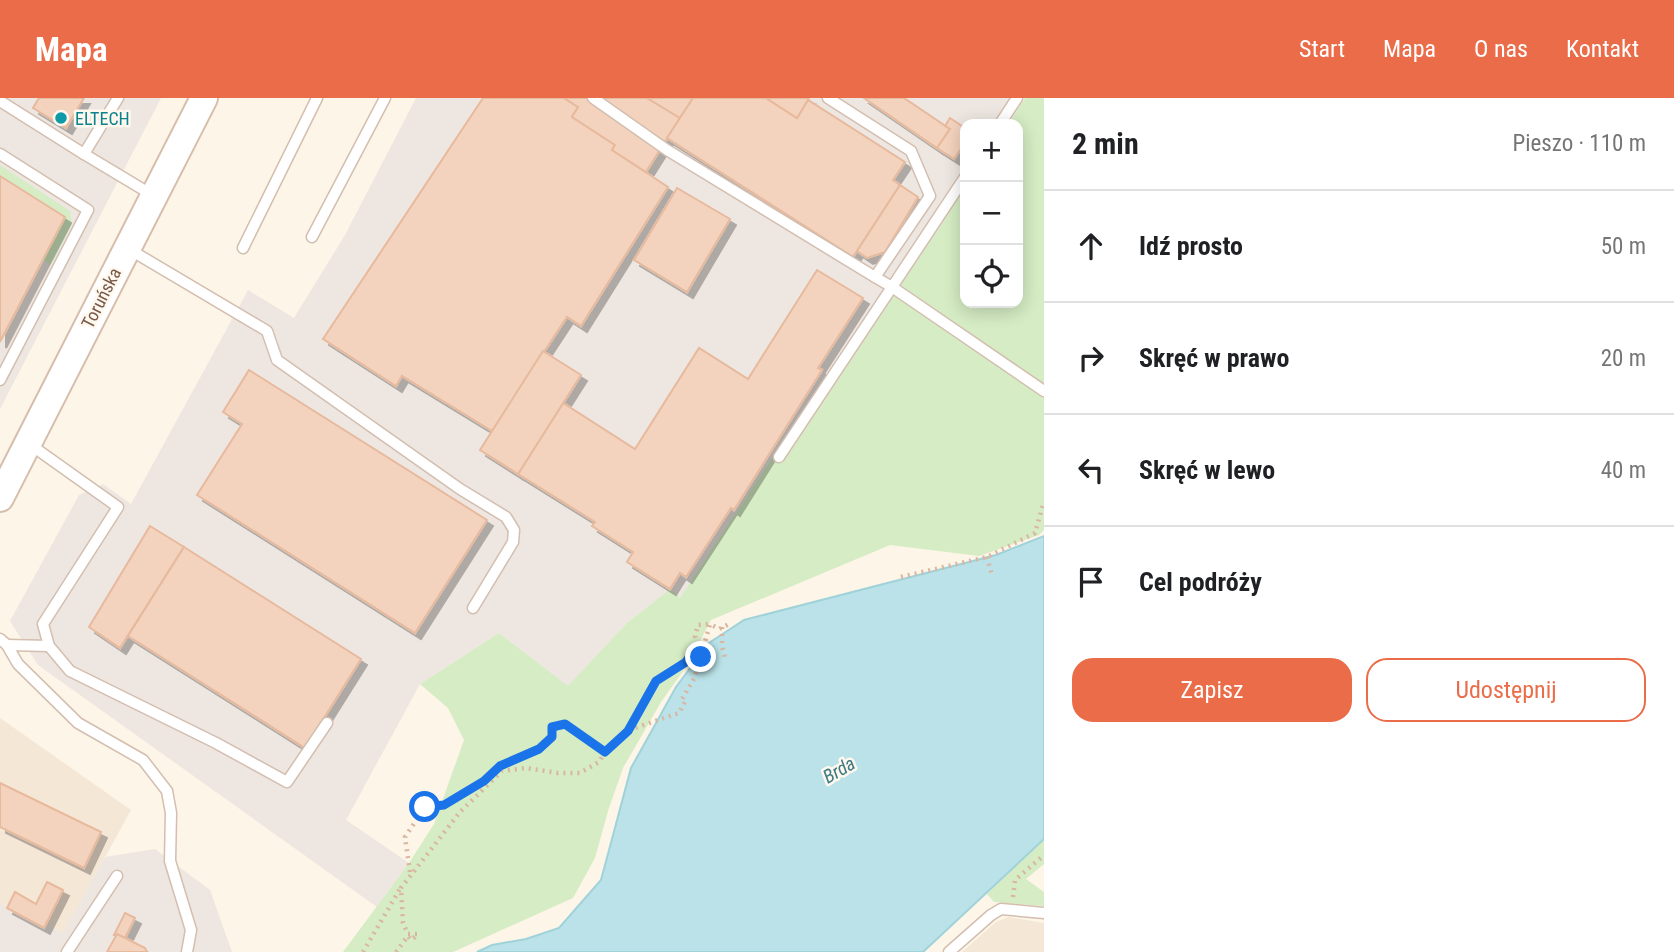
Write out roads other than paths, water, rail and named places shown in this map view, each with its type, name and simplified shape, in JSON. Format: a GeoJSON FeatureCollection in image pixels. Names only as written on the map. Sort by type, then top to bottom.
{"type":"FeatureCollection","features":[{"type":"Feature","properties":{"kind":"street","name":"Toruńska"},"geometry":{"type":"LineString","coordinates":[[0,498],[204,98]]}},
{"type":"Feature","properties":{"kind":"lane"},"geometry":{"type":"LineString","coordinates":[[85,154],[118,98]]}},
{"type":"Feature","properties":{"kind":"lane"},"geometry":{"type":"LineString","coordinates":[[243,248],[317,98]]}},
{"type":"Feature","properties":{"kind":"lane"},"geometry":{"type":"LineString","coordinates":[[312,237],[385,98]]}},
{"type":"Feature","properties":{"kind":"lane"},"geometry":{"type":"LineString","coordinates":[[593,98],[667,150],[892,287],[1044,391]]}},
{"type":"Feature","properties":{"kind":"lane"},"geometry":{"type":"LineString","coordinates":[[828,98],[911,151],[930,196],[875,277]]}},
{"type":"Feature","properties":{"kind":"lane"},"geometry":{"type":"LineString","coordinates":[[1003,119],[1017,98]]}},
{"type":"Feature","properties":{"kind":"lane"},"geometry":{"type":"LineString","coordinates":[[0,101],[154,196]]}},
{"type":"Feature","properties":{"kind":"lane"},"geometry":{"type":"LineString","coordinates":[[0,154],[88,210],[0,380]]}},
{"type":"Feature","properties":{"kind":"lane"},"geometry":{"type":"LineString","coordinates":[[779,457],[962,182]]}},
{"type":"Feature","properties":{"kind":"lane"},"geometry":{"type":"LineString","coordinates":[[127,247],[267,331],[277,360],[460,489],[506,517],[514,530],[513,542],[473,608]]}},
{"type":"Feature","properties":{"kind":"lane"},"geometry":{"type":"LineString","coordinates":[[28,443],[118,507],[43,624],[49,646],[69,671],[216,743],[287,782],[327,723]]}},
{"type":"Feature","properties":{"kind":"lane"},"geometry":{"type":"LineString","coordinates":[[4,642],[49,646]]}},
{"type":"Feature","properties":{"kind":"lane"},"geometry":{"type":"LineString","coordinates":[[4,642],[18,664],[78,723],[143,760],[167,790],[171,813],[170,861],[191,930],[187,952]]}},
{"type":"Feature","properties":{"kind":"lane"},"geometry":{"type":"LineString","coordinates":[[67,952],[117,876]]}},
{"type":"Feature","properties":{"kind":"lane"},"geometry":{"type":"LineString","coordinates":[[949,952],[1001,909],[1044,913]]}},
{"type":"Feature","properties":{"kind":"water","name":"Brda"},"geometry":{"type":"Polygon","coordinates":[[[1044,536],[1044,839],[923,952],[477,952],[492,945],[526,939],[559,928],[601,880],[631,768],[676,687],[709,643],[744,620],[996,555],[1044,536]]]}},
{"type":"Feature","properties":{"kind":"place","name":"ELTECH"},"geometry":{"type":"Point","coordinates":[61,118]}}]}
